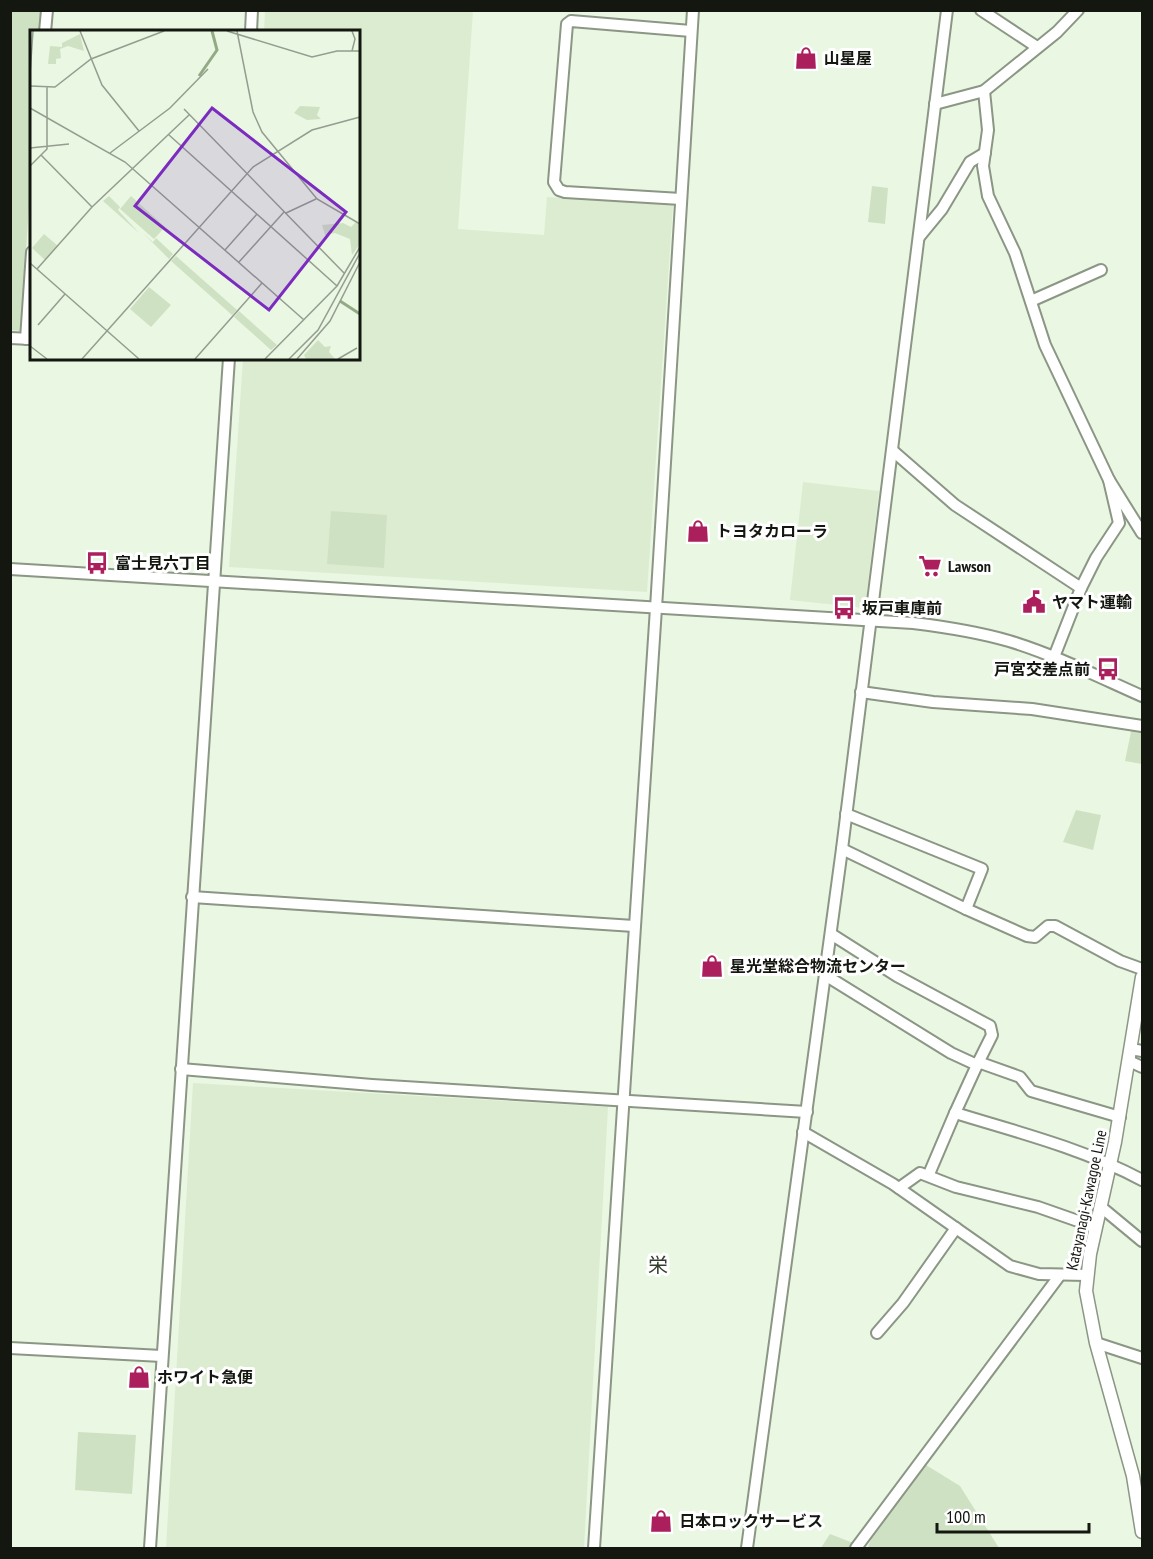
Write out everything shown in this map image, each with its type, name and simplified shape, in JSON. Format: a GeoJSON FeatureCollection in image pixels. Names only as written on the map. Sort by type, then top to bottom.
{"type":"FeatureCollection","features":[{"type":"Feature","properties":{"kind":"main road","name":"Katayanagi-Kawagoe Line"},"geometry":{"type":"LineString","coordinates":[[1143,977],[1134,1054],[1086,1275],[1087,1306],[1133,1476],[1143,1532]]}},
{"type":"Feature","properties":{"kind":"street"},"geometry":{"type":"LineString","coordinates":[[45,30],[47,10]]}},
{"type":"Feature","properties":{"kind":"street"},"geometry":{"type":"LineString","coordinates":[[251,30],[252,10]]}},
{"type":"Feature","properties":{"kind":"street"},"geometry":{"type":"LineString","coordinates":[[594,1548],[657,608],[693,10]]}},
{"type":"Feature","properties":{"kind":"street"},"geometry":{"type":"LineString","coordinates":[[747,1548],[831,934],[947,10]]}},
{"type":"Feature","properties":{"kind":"street"},"geometry":{"type":"LineString","coordinates":[[981,10],[1037,47]]}},
{"type":"Feature","properties":{"kind":"street"},"geometry":{"type":"LineString","coordinates":[[935,104],[984,91],[1078,10]]}},
{"type":"Feature","properties":{"kind":"street"},"geometry":{"type":"LineString","coordinates":[[681,200],[566,192],[558,190],[554,182],[567,24],[571,21],[690,31]]}},
{"type":"Feature","properties":{"kind":"street"},"geometry":{"type":"LineString","coordinates":[[984,91],[988,130],[983,166],[988,196],[1015,253],[1045,345],[1109,480],[1143,533]]}},
{"type":"Feature","properties":{"kind":"street"},"geometry":{"type":"LineString","coordinates":[[918,238],[942,208],[970,162],[985,153]]}},
{"type":"Feature","properties":{"kind":"street"},"geometry":{"type":"LineString","coordinates":[[1031,301],[1101,270]]}},
{"type":"Feature","properties":{"kind":"street"},"geometry":{"type":"LineString","coordinates":[[10,338],[29,339],[30,310]]}},
{"type":"Feature","properties":{"kind":"street"},"geometry":{"type":"LineString","coordinates":[[150,1548],[229,360]]}},
{"type":"Feature","properties":{"kind":"street"},"geometry":{"type":"LineString","coordinates":[[892,451],[955,505],[1081,588]]}},
{"type":"Feature","properties":{"kind":"street"},"geometry":{"type":"LineString","coordinates":[[1054,657],[1095,558],[1119,523],[1109,480]]}},
{"type":"Feature","properties":{"kind":"street"},"geometry":{"type":"LineString","coordinates":[[10,569],[954,628],[1008,641],[1054,657],[1143,696]]}},
{"type":"Feature","properties":{"kind":"street"},"geometry":{"type":"LineString","coordinates":[[861,692],[942,703],[1032,709],[1143,726]]}},
{"type":"Feature","properties":{"kind":"street"},"geometry":{"type":"LineString","coordinates":[[846,814],[982,868],[966,909]]}},
{"type":"Feature","properties":{"kind":"street"},"geometry":{"type":"LineString","coordinates":[[842,849],[1027,936],[1035,937],[1048,926],[1054,926],[1120,961],[1143,969]]}},
{"type":"Feature","properties":{"kind":"street"},"geometry":{"type":"LineString","coordinates":[[192,897],[634,926]]}},
{"type":"Feature","properties":{"kind":"street"},"geometry":{"type":"LineString","coordinates":[[831,934],[897,976],[990,1026],[992,1035],[929,1174]]}},
{"type":"Feature","properties":{"kind":"street"},"geometry":{"type":"LineString","coordinates":[[825,975],[951,1053],[1020,1077],[1031,1091],[1120,1117]]}},
{"type":"Feature","properties":{"kind":"street"},"geometry":{"type":"LineString","coordinates":[[1134,1054],[1143,1067]]}},
{"type":"Feature","properties":{"kind":"street"},"geometry":{"type":"LineString","coordinates":[[181,1069],[372,1084],[807,1112]]}},
{"type":"Feature","properties":{"kind":"street"},"geometry":{"type":"LineString","coordinates":[[955,1113],[1040,1138],[1111,1164],[1143,1180]]}},
{"type":"Feature","properties":{"kind":"street"},"geometry":{"type":"LineString","coordinates":[[803,1132],[899,1188],[1010,1266],[1039,1274],[1086,1275]]}},
{"type":"Feature","properties":{"kind":"street"},"geometry":{"type":"LineString","coordinates":[[899,1188],[920,1173],[929,1174],[956,1187],[1038,1207],[1095,1227]]}},
{"type":"Feature","properties":{"kind":"street"},"geometry":{"type":"LineString","coordinates":[[1101,1207],[1143,1241]]}},
{"type":"Feature","properties":{"kind":"street"},"geometry":{"type":"LineString","coordinates":[[877,1333],[903,1304],[956,1228]]}},
{"type":"Feature","properties":{"kind":"street"},"geometry":{"type":"LineString","coordinates":[[856,1548],[1060,1275]]}},
{"type":"Feature","properties":{"kind":"street"},"geometry":{"type":"LineString","coordinates":[[1096,1343],[1143,1358]]}},
{"type":"Feature","properties":{"kind":"street"},"geometry":{"type":"LineString","coordinates":[[10,1348],[162,1356]]}},
{"type":"Feature","properties":{"kind":"shaded area"},"geometry":{"type":"Polygon","coordinates":[[[10,11],[42,11],[41,30],[30,30],[30,189],[21,331],[10,330],[10,11]]]}},
{"type":"Feature","properties":{"kind":"shaded area"},"geometry":{"type":"Polygon","coordinates":[[[265,11],[473,11],[458,229],[544,235],[547,197],[673,205],[647,592],[229,567],[243,360],[360,360],[360,30],[264,30],[265,11]]]}},
{"type":"Feature","properties":{"kind":"shaded area"},"geometry":{"type":"Polygon","coordinates":[[[872,186],[888,188],[885,224],[868,222],[872,186]]]}},
{"type":"Feature","properties":{"kind":"shaded area"},"geometry":{"type":"Polygon","coordinates":[[[803,482],[879,491],[865,608],[790,600],[803,482]]]}},
{"type":"Feature","properties":{"kind":"shaded area"},"geometry":{"type":"Polygon","coordinates":[[[331,511],[387,515],[384,568],[327,564],[331,511]]]}},
{"type":"Feature","properties":{"kind":"shaded area"},"geometry":{"type":"Polygon","coordinates":[[[1132,727],[1142,729],[1142,764],[1125,761],[1132,727]]]}},
{"type":"Feature","properties":{"kind":"shaded area"},"geometry":{"type":"Polygon","coordinates":[[[1076,810],[1101,815],[1093,850],[1063,842],[1076,810]]]}},
{"type":"Feature","properties":{"kind":"shaded area"},"geometry":{"type":"Polygon","coordinates":[[[193,1083],[608,1107],[584,1548],[166,1548],[193,1083]]]}},
{"type":"Feature","properties":{"kind":"shaded area"},"geometry":{"type":"Polygon","coordinates":[[[78,1432],[136,1435],[132,1494],[75,1490],[78,1432]]]}},
{"type":"Feature","properties":{"kind":"shaded area"},"geometry":{"type":"Polygon","coordinates":[[[926,1465],[960,1486],[999,1548],[868,1548],[892,1505],[926,1465]]]}},
{"type":"Feature","properties":{"kind":"shaded area"},"geometry":{"type":"Polygon","coordinates":[[[830,1534],[856,1544],[853,1548],[821,1548],[830,1534]]]}},
{"type":"Feature","properties":{"kind":"place","name":"山星屋"},"geometry":{"type":"Point","coordinates":[806,58]}},
{"type":"Feature","properties":{"kind":"place","name":"トヨタカローラ"},"geometry":{"type":"Point","coordinates":[698,531]}},
{"type":"Feature","properties":{"kind":"place","name":"富士見六丁目"},"geometry":{"type":"Point","coordinates":[97,563]}},
{"type":"Feature","properties":{"kind":"place","name":"Lawson"},"geometry":{"type":"Point","coordinates":[930,566]}},
{"type":"Feature","properties":{"kind":"place","name":"ヤマト運輸"},"geometry":{"type":"Point","coordinates":[1034,602]}},
{"type":"Feature","properties":{"kind":"place","name":"坂戸車庫前"},"geometry":{"type":"Point","coordinates":[844,608]}},
{"type":"Feature","properties":{"kind":"place","name":"戸宮交差点前"},"geometry":{"type":"Point","coordinates":[1108,669]}},
{"type":"Feature","properties":{"kind":"place","name":"星光堂総合物流センター"},"geometry":{"type":"Point","coordinates":[712,966]}},
{"type":"Feature","properties":{"kind":"place","name":"ホワイト急便"},"geometry":{"type":"Point","coordinates":[139,1377]}},
{"type":"Feature","properties":{"kind":"place","name":"日本ロックサービス"},"geometry":{"type":"Point","coordinates":[661,1521]}},
{"type":"Feature","properties":{"kind":"district","name":"栄"},"geometry":{"type":"Point","coordinates":[658,1265]}}]}
